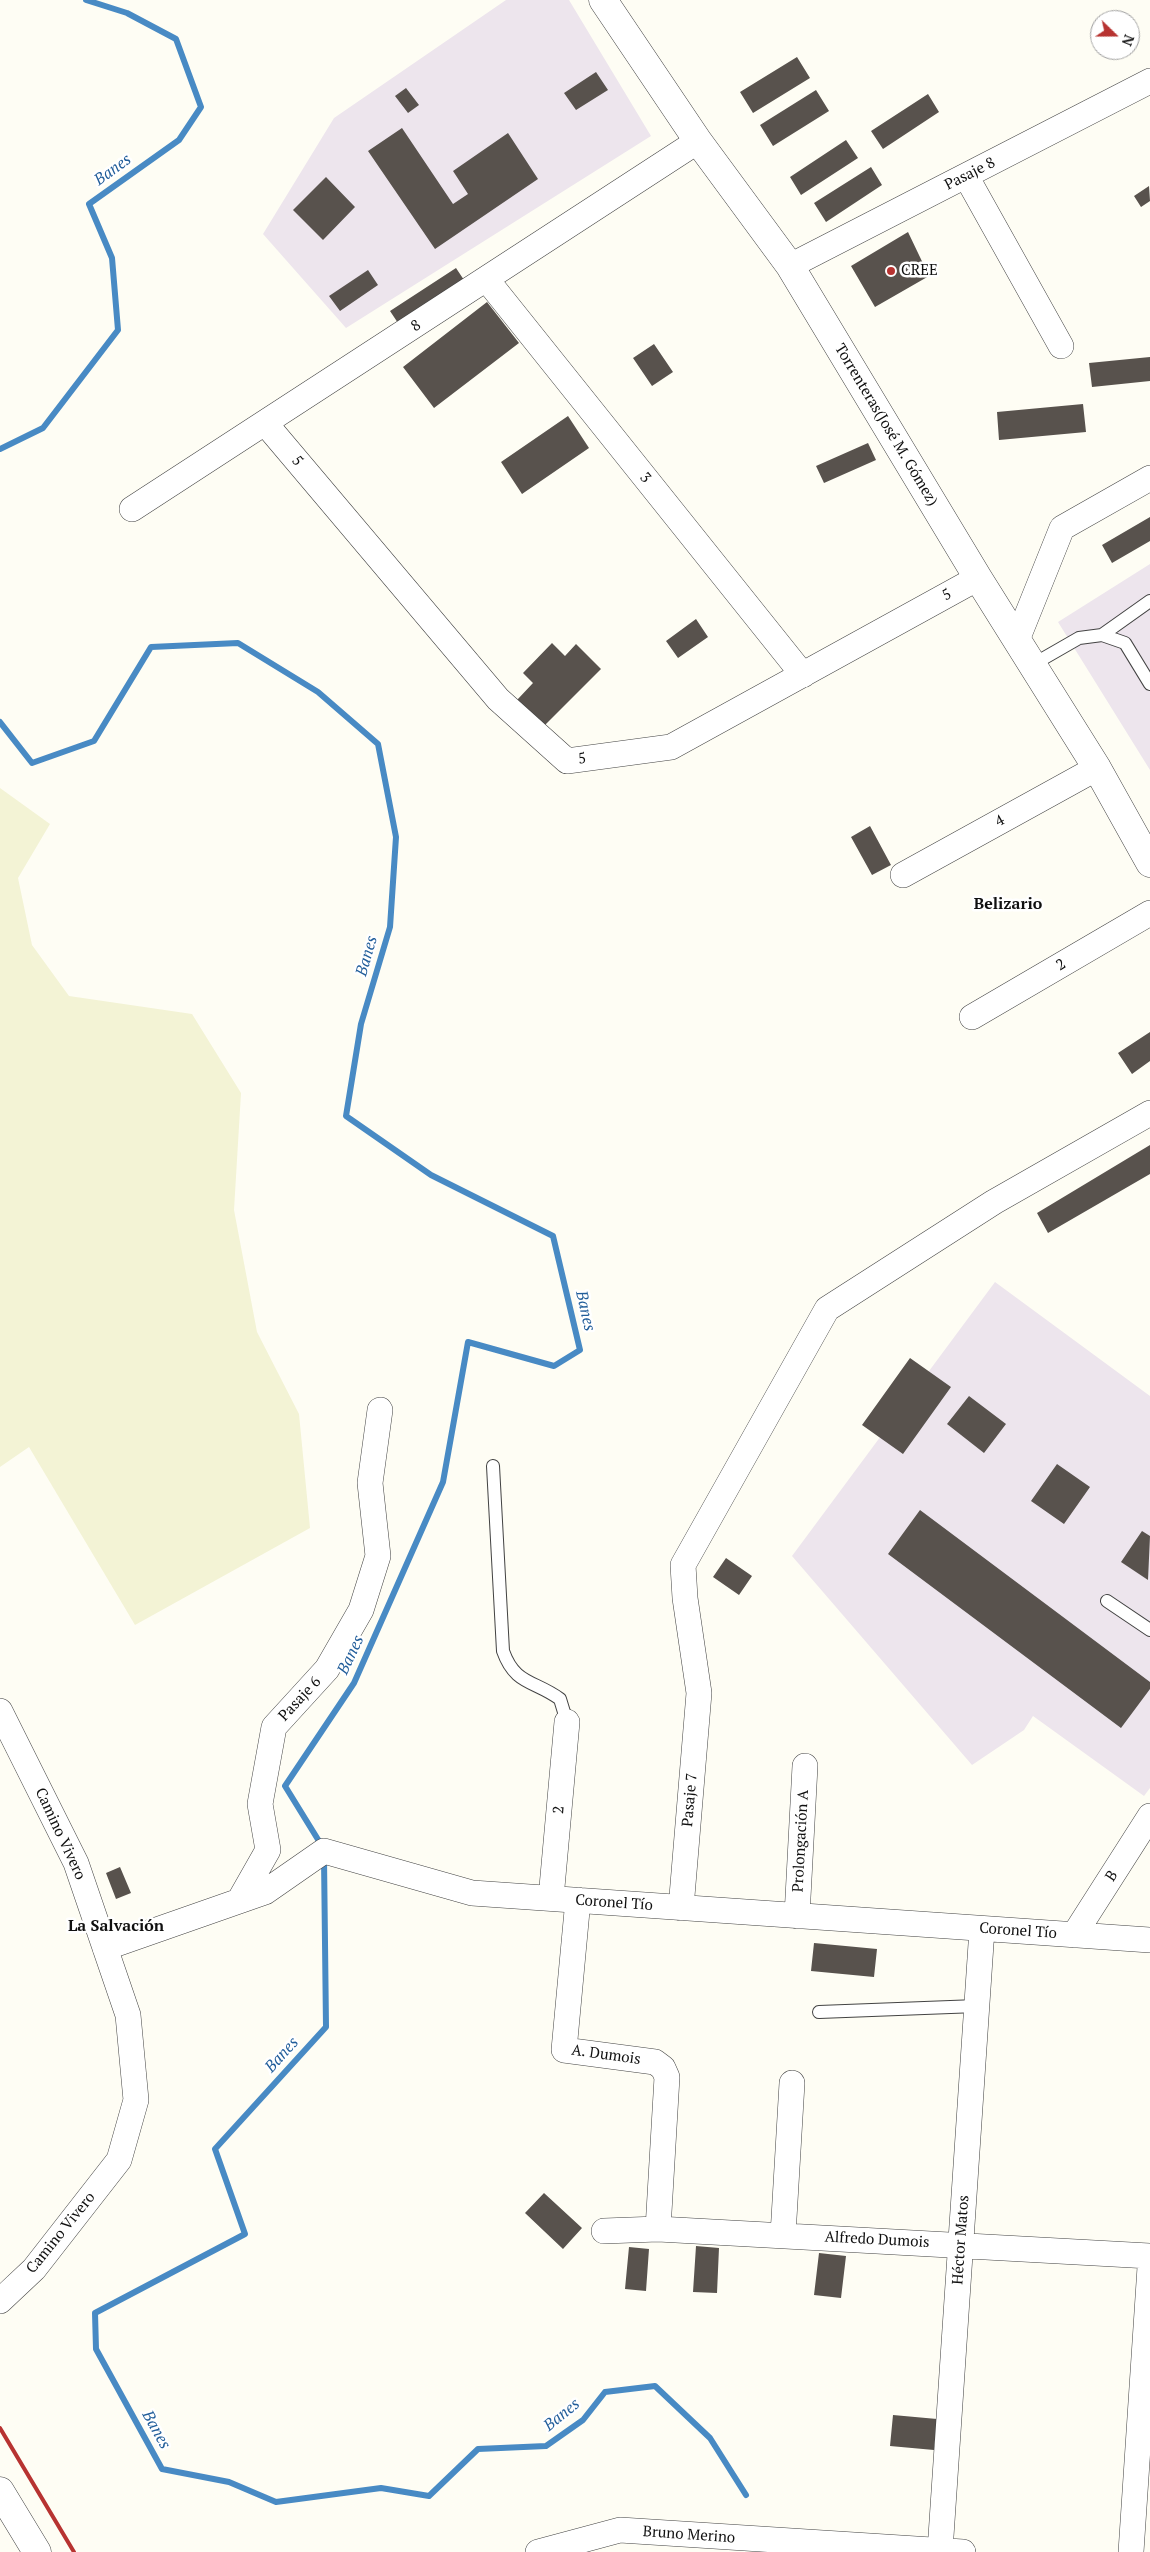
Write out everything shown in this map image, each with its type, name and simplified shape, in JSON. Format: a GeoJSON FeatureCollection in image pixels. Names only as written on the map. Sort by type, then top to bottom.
{"type":"FeatureCollection","features":[{"type":"Feature","properties":{"kind":"street","name":"Torrenteras(José M. Gómez)"},"geometry":{"type":"LineString","coordinates":[[603,0],[698,141],[790,266],[978,578],[1097,768],[1150,863]]}},
{"type":"Feature","properties":{"kind":"street","name":"Pasaje 8"},"geometry":{"type":"LineString","coordinates":[[790,266],[1150,81]]}},
{"type":"Feature","properties":{"kind":"street","name":"8"},"geometry":{"type":"LineString","coordinates":[[132,509],[487,280],[698,141]]}},
{"type":"Feature","properties":{"kind":"street"},"geometry":{"type":"LineString","coordinates":[[966,176],[1061,346]]}},
{"type":"Feature","properties":{"kind":"street","name":"3"},"geometry":{"type":"LineString","coordinates":[[487,280],[803,675]]}},
{"type":"Feature","properties":{"kind":"street","name":"5"},"geometry":{"type":"LineString","coordinates":[[265,424],[498,699],[567,762],[671,747],[978,578]]}},
{"type":"Feature","properties":{"kind":"street"},"geometry":{"type":"LineString","coordinates":[[1017,640],[1062,528],[1150,478]]}},
{"type":"Feature","properties":{"kind":"street","name":"4"},"geometry":{"type":"LineString","coordinates":[[903,875],[1097,768]]}},
{"type":"Feature","properties":{"kind":"street","name":"2"},"geometry":{"type":"LineString","coordinates":[[972,1018],[1150,913]]}},
{"type":"Feature","properties":{"kind":"street","name":"Pasaje 7"},"geometry":{"type":"LineString","coordinates":[[681,1908],[699,1693],[684,1598],[683,1565],[827,1309],[994,1202],[1150,1112]]}},
{"type":"Feature","properties":{"kind":"street","name":"Pasaje 6"},"geometry":{"type":"LineString","coordinates":[[239,1901],[268,1850],[260,1804],[274,1727],[327,1669],[361,1610],[378,1556],[370,1483],[380,1410]]}},
{"type":"Feature","properties":{"kind":"street","name":"Camino Vivero"},"geometry":{"type":"LineString","coordinates":[[0,1711],[76,1863],[128,2015],[136,2100],[119,2160],[34,2269],[0,2301]]}},
{"type":"Feature","properties":{"kind":"street","name":"2"},"geometry":{"type":"LineString","coordinates":[[551,1898],[567,1722]]}},
{"type":"Feature","properties":{"kind":"street","name":"Prolongación A"},"geometry":{"type":"LineString","coordinates":[[797,1916],[805,1766]]}},
{"type":"Feature","properties":{"kind":"street","name":"B"},"geometry":{"type":"LineString","coordinates":[[1074,1935],[1150,1816]]}},
{"type":"Feature","properties":{"kind":"street","name":"Coronel Tío"},"geometry":{"type":"LineString","coordinates":[[105,1948],[265,1892],[324,1850],[472,1892],[1150,1940]]}},
{"type":"Feature","properties":{"kind":"street","name":"A. Dumois"},"geometry":{"type":"LineString","coordinates":[[578,1900],[564,2050],[655,2062],[663,2068],[667,2077],[658,2229]]}},
{"type":"Feature","properties":{"kind":"street","name":"Héctor Matos"},"geometry":{"type":"LineString","coordinates":[[951,2551],[961,2244],[982,1929]]}},
{"type":"Feature","properties":{"kind":"street"},"geometry":{"type":"LineString","coordinates":[[783,2235],[792,2083]]}},
{"type":"Feature","properties":{"kind":"street","name":"Alfredo Dumois"},"geometry":{"type":"LineString","coordinates":[[604,2231],[658,2229],[961,2244],[1150,2256]]}},
{"type":"Feature","properties":{"kind":"street"},"geometry":{"type":"LineString","coordinates":[[1131,2552],[1150,2267]]}},
{"type":"Feature","properties":{"kind":"street"},"geometry":{"type":"LineString","coordinates":[[0,2490],[37,2552]]}},
{"type":"Feature","properties":{"kind":"street","name":"Bruno Merino"},"geometry":{"type":"LineString","coordinates":[[538,2552],[620,2530],[904,2551],[951,2551]]}},
{"type":"Feature","properties":{"kind":"lane"},"geometry":{"type":"LineString","coordinates":[[1102,635],[1150,601]]}},
{"type":"Feature","properties":{"kind":"lane"},"geometry":{"type":"LineString","coordinates":[[1032,665],[1079,638],[1102,635],[1125,643],[1150,684]]}},
{"type":"Feature","properties":{"kind":"lane"},"geometry":{"type":"LineString","coordinates":[[493,1466],[503,1651],[508,1667],[522,1679],[560,1698],[567,1722]]}},
{"type":"Feature","properties":{"kind":"lane"},"geometry":{"type":"LineString","coordinates":[[1107,1601],[1150,1630]]}},
{"type":"Feature","properties":{"kind":"lane"},"geometry":{"type":"LineString","coordinates":[[819,2012],[977,2006]]}},
{"type":"Feature","properties":{"kind":"shaded area"},"geometry":{"type":"Polygon","coordinates":[[[506,0],[569,0],[651,136],[346,328],[263,234],[334,118],[506,0]]]}},
{"type":"Feature","properties":{"kind":"shaded area"},"geometry":{"type":"Polygon","coordinates":[[[1150,564],[1150,770],[1058,622],[1150,564]]]}},
{"type":"Feature","properties":{"kind":"shaded area"},"geometry":{"type":"Polygon","coordinates":[[[995,1282],[1150,1396],[1150,1788],[1144,1796],[1033,1716],[1024,1730],[972,1765],[792,1556],[995,1282]]]}},
{"type":"Feature","properties":{"kind":"green space"},"geometry":{"type":"Polygon","coordinates":[[[0,788],[50,824],[18,878],[32,945],[69,996],[192,1014],[241,1093],[234,1210],[257,1332],[299,1414],[310,1528],[135,1625],[29,1447],[0,1467],[0,788]]]}},
{"type":"Feature","properties":{"kind":"building"},"geometry":{"type":"Polygon","coordinates":[[[797,57],[810,78],[753,113],[740,92],[797,57]]]}},
{"type":"Feature","properties":{"kind":"building"},"geometry":{"type":"Polygon","coordinates":[[[596,72],[608,90],[576,110],[564,93],[596,72]]]}},
{"type":"Feature","properties":{"kind":"building"},"geometry":{"type":"Polygon","coordinates":[[[406,88],[419,105],[408,113],[395,96],[406,88]]]}},
{"type":"Feature","properties":{"kind":"building"},"geometry":{"type":"Polygon","coordinates":[[[816,90],[829,111],[773,146],[760,125],[816,90]]]}},
{"type":"Feature","properties":{"kind":"building"},"geometry":{"type":"Polygon","coordinates":[[[928,94],[939,112],[883,149],[871,131],[928,94]]]}},
{"type":"Feature","properties":{"kind":"building"},"geometry":{"type":"Polygon","coordinates":[[[402,128],[453,204],[468,194],[453,171],[508,133],[538,179],[435,249],[368,151],[402,128]]]}},
{"type":"Feature","properties":{"kind":"building"},"geometry":{"type":"Polygon","coordinates":[[[846,140],[858,158],[801,195],[790,177],[846,140]]]}},
{"type":"Feature","properties":{"kind":"building"},"geometry":{"type":"Polygon","coordinates":[[[871,167],[882,185],[826,222],[814,203],[871,167]]]}},
{"type":"Feature","properties":{"kind":"building"},"geometry":{"type":"Polygon","coordinates":[[[326,177],[355,207],[323,240],[293,210],[326,177]]]}},
{"type":"Feature","properties":{"kind":"building"},"geometry":{"type":"Polygon","coordinates":[[[1149,186],[1150,201],[1141,207],[1134,196],[1149,186]]]}},
{"type":"Feature","properties":{"kind":"building","name":"CREE"},"geometry":{"type":"Polygon","coordinates":[[[908,232],[929,276],[875,307],[851,266],[908,232]]]}},
{"type":"Feature","properties":{"kind":"building"},"geometry":{"type":"Polygon","coordinates":[[[456,268],[466,283],[400,326],[390,311],[456,268]]]}},
{"type":"Feature","properties":{"kind":"building"},"geometry":{"type":"Polygon","coordinates":[[[368,270],[378,285],[340,311],[329,296],[368,270]]]}},
{"type":"Feature","properties":{"kind":"building"},"geometry":{"type":"Polygon","coordinates":[[[487,302],[519,343],[434,408],[403,367],[487,302]]]}},
{"type":"Feature","properties":{"kind":"building"},"geometry":{"type":"Polygon","coordinates":[[[654,344],[673,372],[652,386],[633,358],[654,344]]]}},
{"type":"Feature","properties":{"kind":"building"},"geometry":{"type":"Polygon","coordinates":[[[1150,357],[1150,381],[1092,387],[1089,363],[1150,357]]]}},
{"type":"Feature","properties":{"kind":"building"},"geometry":{"type":"Polygon","coordinates":[[[1083,404],[1086,432],[999,440],[997,412],[1083,404]]]}},
{"type":"Feature","properties":{"kind":"building"},"geometry":{"type":"Polygon","coordinates":[[[568,416],[589,448],[522,494],[501,462],[568,416]]]}},
{"type":"Feature","properties":{"kind":"building"},"geometry":{"type":"Polygon","coordinates":[[[868,443],[876,460],[824,483],[816,466],[868,443]]]}},
{"type":"Feature","properties":{"kind":"building"},"geometry":{"type":"Polygon","coordinates":[[[1150,517],[1150,541],[1112,563],[1102,545],[1150,517]]]}},
{"type":"Feature","properties":{"kind":"building"},"geometry":{"type":"Polygon","coordinates":[[[696,619],[708,637],[678,658],[666,641],[696,619]]]}},
{"type":"Feature","properties":{"kind":"building"},"geometry":{"type":"Polygon","coordinates":[[[552,643],[565,656],[576,644],[601,669],[543,727],[517,700],[533,683],[523,673],[552,643]]]}},
{"type":"Feature","properties":{"kind":"building"},"geometry":{"type":"Polygon","coordinates":[[[870,826],[891,865],[872,875],[851,837],[870,826]]]}},
{"type":"Feature","properties":{"kind":"building"},"geometry":{"type":"Polygon","coordinates":[[[1150,1032],[1150,1061],[1132,1074],[1118,1053],[1150,1032]]]}},
{"type":"Feature","properties":{"kind":"building"},"geometry":{"type":"Polygon","coordinates":[[[1150,1145],[1150,1174],[1048,1233],[1037,1213],[1150,1145]]]}},
{"type":"Feature","properties":{"kind":"building"},"geometry":{"type":"Polygon","coordinates":[[[910,1358],[951,1387],[903,1454],[862,1425],[910,1358]]]}},
{"type":"Feature","properties":{"kind":"building"},"geometry":{"type":"Polygon","coordinates":[[[969,1396],[1006,1424],[984,1453],[947,1424],[969,1396]]]}},
{"type":"Feature","properties":{"kind":"building"},"geometry":{"type":"Polygon","coordinates":[[[1057,1464],[1090,1487],[1064,1524],[1031,1501],[1057,1464]]]}},
{"type":"Feature","properties":{"kind":"building"},"geometry":{"type":"Polygon","coordinates":[[[920,1510],[1150,1682],[1150,1689],[1121,1728],[888,1554],[920,1510]]]}},
{"type":"Feature","properties":{"kind":"building"},"geometry":{"type":"Polygon","coordinates":[[[1142,1531],[1150,1536],[1148,1580],[1121,1562],[1142,1531]]]}},
{"type":"Feature","properties":{"kind":"building"},"geometry":{"type":"Polygon","coordinates":[[[726,1558],[752,1576],[739,1595],[713,1577],[726,1558]]]}},
{"type":"Feature","properties":{"kind":"building"},"geometry":{"type":"Polygon","coordinates":[[[120,1867],[131,1893],[116,1899],[106,1873],[120,1867]]]}},
{"type":"Feature","properties":{"kind":"building"},"geometry":{"type":"Polygon","coordinates":[[[814,1943],[877,1949],[874,1977],[811,1971],[814,1943]]]}},
{"type":"Feature","properties":{"kind":"building"},"geometry":{"type":"Polygon","coordinates":[[[544,2193],[582,2228],[563,2249],[525,2213],[544,2193]]]}},
{"type":"Feature","properties":{"kind":"building"},"geometry":{"type":"Polygon","coordinates":[[[696,2246],[719,2248],[717,2293],[693,2292],[696,2246]]]}},
{"type":"Feature","properties":{"kind":"building"},"geometry":{"type":"Polygon","coordinates":[[[629,2247],[649,2249],[646,2291],[625,2289],[629,2247]]]}},
{"type":"Feature","properties":{"kind":"building"},"geometry":{"type":"Polygon","coordinates":[[[819,2253],[846,2256],[841,2298],[814,2295],[819,2253]]]}},
{"type":"Feature","properties":{"kind":"building"},"geometry":{"type":"Polygon","coordinates":[[[893,2415],[937,2419],[934,2450],[890,2446],[893,2415]]]}},
{"type":"Feature","properties":{"kind":"waterway","name":"Banes"},"geometry":{"type":"LineString","coordinates":[[0,449],[43,428],[118,330],[112,258],[89,204],[179,140],[201,107],[176,39],[127,13],[86,0]]}},
{"type":"Feature","properties":{"kind":"waterway","name":"Banes"},"geometry":{"type":"LineString","coordinates":[[0,722],[32,763],[94,741],[151,647],[238,643],[318,692],[378,744],[396,837],[390,927],[361,1024],[346,1116],[431,1175],[553,1236],[580,1350],[554,1366],[468,1342],[443,1482],[354,1683],[285,1786],[322,1846]]}},
{"type":"Feature","properties":{"kind":"waterway","name":"Banes"},"geometry":{"type":"LineString","coordinates":[[324,1858],[326,2027],[215,2149],[245,2234],[95,2313],[96,2349],[162,2469],[229,2482],[276,2502],[381,2488],[429,2496],[478,2449],[546,2446],[583,2420],[605,2392],[655,2386],[710,2438],[746,2495]]}},
{"type":"Feature","properties":{"kind":"railway"},"geometry":{"type":"LineString","coordinates":[[0,2428],[74,2552]]}},
{"type":"Feature","properties":{"kind":"place","name":"CREE"},"geometry":{"type":"Point","coordinates":[891,271]}},
{"type":"Feature","properties":{"kind":"district","name":"Belizario"},"geometry":{"type":"Point","coordinates":[1008,904]}},
{"type":"Feature","properties":{"kind":"district","name":"La Salvación"},"geometry":{"type":"Point","coordinates":[116,1926]}}]}
